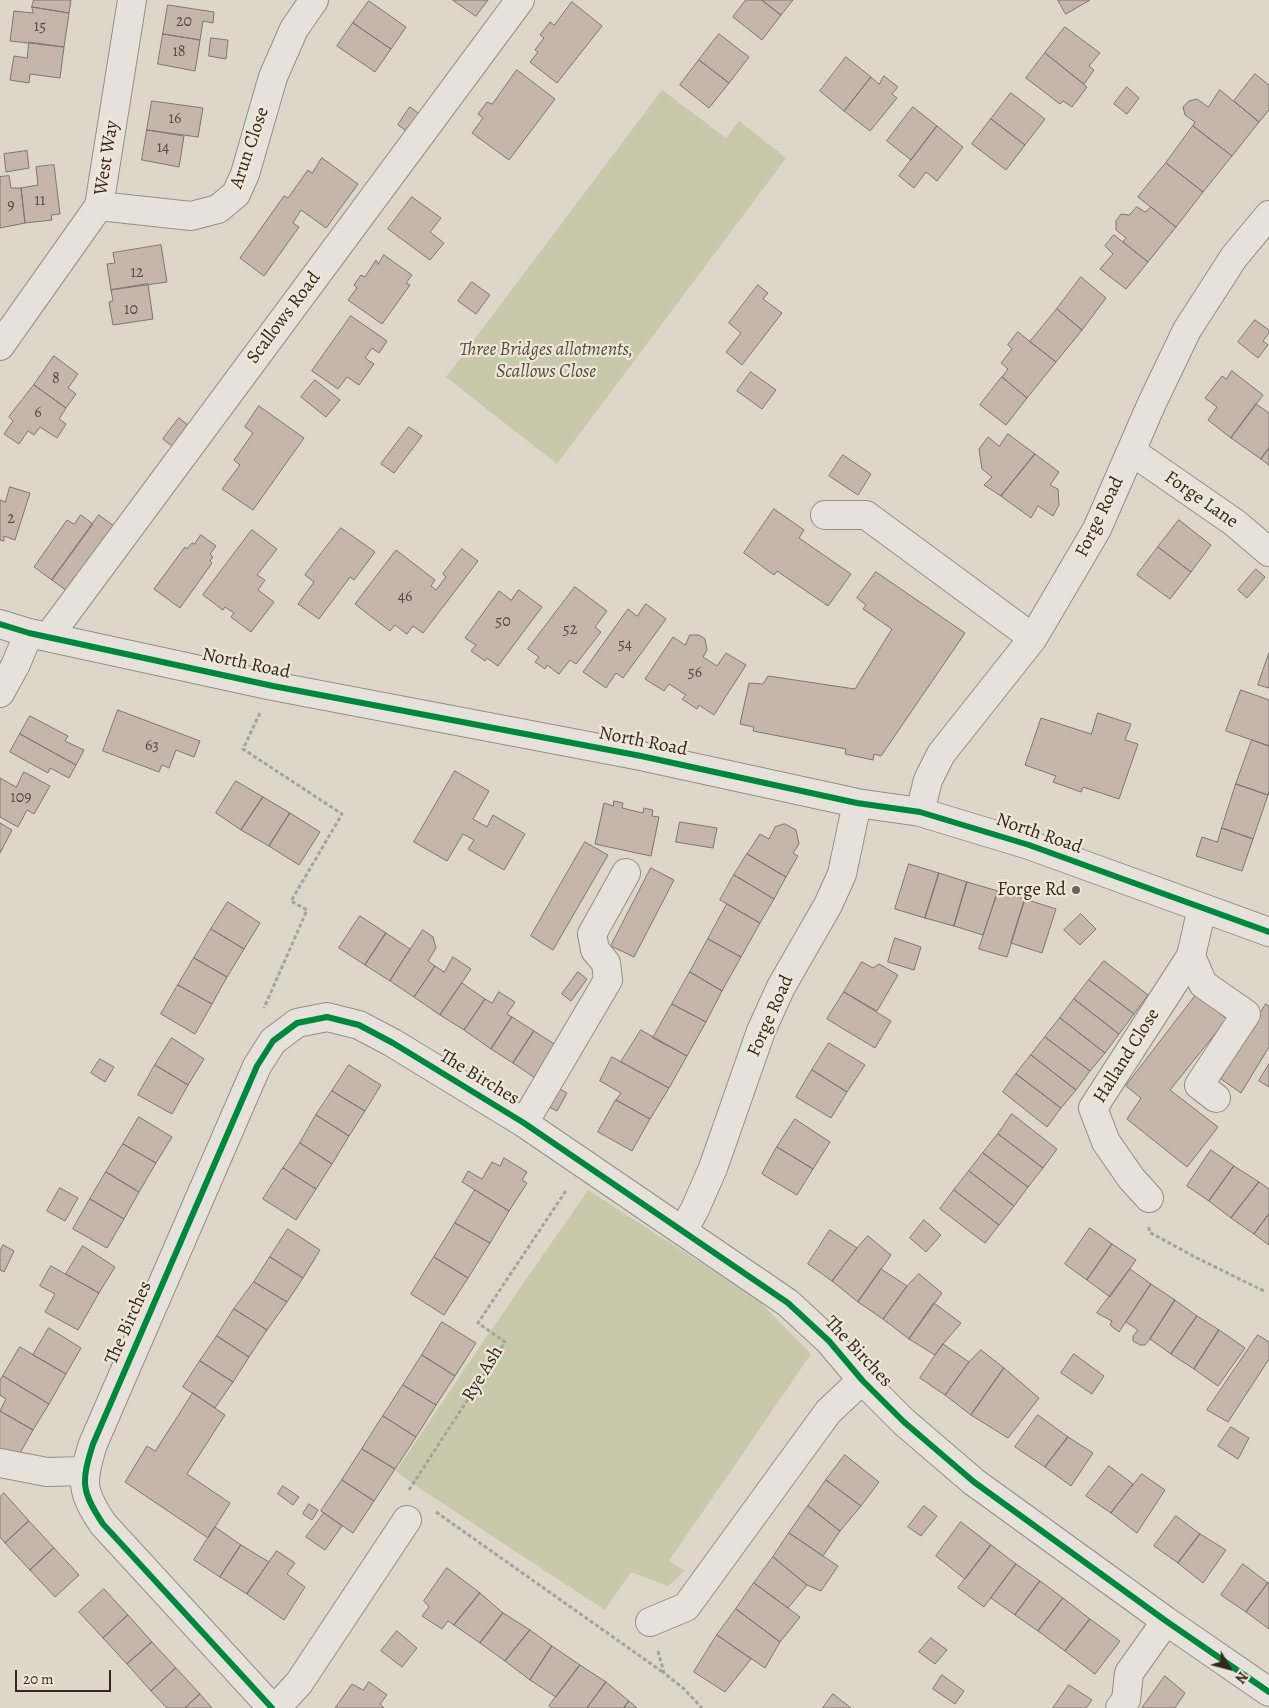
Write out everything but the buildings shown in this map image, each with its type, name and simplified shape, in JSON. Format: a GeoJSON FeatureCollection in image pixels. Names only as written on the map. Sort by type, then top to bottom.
{"type":"FeatureCollection","features":[{"type":"Feature","properties":{"kind":"street","name":"West Way"},"geometry":{"type":"LineString","coordinates":[[0,346],[99,206],[132,0]]}},
{"type":"Feature","properties":{"kind":"street","name":"Arun Close"},"geometry":{"type":"LineString","coordinates":[[99,206],[191,216],[218,209],[236,194],[245,174],[273,77],[294,29],[314,0]]}},
{"type":"Feature","properties":{"kind":"street","name":"Scallows Road"},"geometry":{"type":"LineString","coordinates":[[0,693],[15,666],[39,634],[520,0]]}},
{"type":"Feature","properties":{"kind":"street","name":"Forge Road"},"geometry":{"type":"LineString","coordinates":[[920,812],[928,780],[941,754],[1033,638],[1097,529],[1187,330],[1234,257],[1269,215]]}},
{"type":"Feature","properties":{"kind":"street","name":"Forge Lane"},"geometry":{"type":"LineString","coordinates":[[1131,451],[1235,523],[1269,552]]}},
{"type":"Feature","properties":{"kind":"street"},"geometry":{"type":"LineString","coordinates":[[825,515],[866,515],[1033,638]]}},
{"type":"Feature","properties":{"kind":"street","name":"North Road"},"geometry":{"type":"LineString","coordinates":[[0,624],[273,686],[640,756],[857,803],[920,812],[1030,845],[1269,932]]}},
{"type":"Feature","properties":{"kind":"street","name":"Forge Road"},"geometry":{"type":"LineString","coordinates":[[683,1231],[713,1168],[761,1031],[781,987],[828,905],[842,874],[857,803]]}},
{"type":"Feature","properties":{"kind":"street"},"geometry":{"type":"LineString","coordinates":[[524,1123],[608,980],[606,963],[595,950],[592,934],[626,873]]}},
{"type":"Feature","properties":{"kind":"street","name":"Halland Close"},"geometry":{"type":"LineString","coordinates":[[1149,1198],[1131,1178],[1106,1142],[1093,1108],[1192,956],[1202,908]]}},
{"type":"Feature","properties":{"kind":"street"},"geometry":{"type":"LineString","coordinates":[[1192,956],[1203,984],[1246,1014],[1199,1085],[1216,1098]]}},
{"type":"Feature","properties":{"kind":"street","name":"The Birches"},"geometry":{"type":"LineString","coordinates":[[272,1708],[103,1524],[91,1506],[85,1490],[84,1471],[93,1444],[257,1066],[272,1041],[296,1023],[327,1017],[358,1025],[393,1043],[524,1123],[788,1303],[829,1341],[862,1380],[910,1427],[974,1482],[1166,1621],[1269,1692]]}},
{"type":"Feature","properties":{"kind":"street"},"geometry":{"type":"LineString","coordinates":[[650,1622],[686,1607],[828,1412],[862,1380]]}},
{"type":"Feature","properties":{"kind":"street"},"geometry":{"type":"LineString","coordinates":[[0,1463],[46,1472],[84,1471]]}},
{"type":"Feature","properties":{"kind":"street"},"geometry":{"type":"LineString","coordinates":[[276,1708],[299,1683],[407,1520]]}},
{"type":"Feature","properties":{"kind":"street"},"geometry":{"type":"LineString","coordinates":[[1120,1708],[1126,1700],[1129,1673],[1166,1621]]}},
{"type":"Feature","properties":{"kind":"path"},"geometry":{"type":"LineString","coordinates":[[272,1041],[259,1019],[307,910],[290,901],[342,814],[243,749],[273,686]]}},
{"type":"Feature","properties":{"kind":"path"},"geometry":{"type":"LineString","coordinates":[[1149,1198],[1149,1232],[1196,1258],[1266,1292]]}},
{"type":"Feature","properties":{"kind":"path"},"geometry":{"type":"LineString","coordinates":[[431,1509],[664,1673],[683,1688],[702,1708]]}},
{"type":"Feature","properties":{"kind":"path"},"geometry":{"type":"LineString","coordinates":[[650,1622],[664,1673]]}},
{"type":"Feature","properties":{"kind":"green space","name":"Three Bridges allotments, Scallows Close"},"geometry":{"type":"Polygon","coordinates":[[[662,90],[726,138],[739,121],[786,158],[557,464],[446,377],[662,90]]]}},
{"type":"Feature","properties":{"kind":"green space"},"geometry":{"type":"Polygon","coordinates":[[[588,1190],[757,1299],[811,1354],[669,1561],[685,1571],[668,1586],[631,1572],[605,1610],[396,1471],[588,1190]]]}},
{"type":"Feature","properties":{"kind":"cycle path"},"geometry":{"type":"LineString","coordinates":[[0,624],[29,633],[273,686],[641,756],[857,803],[920,812],[1029,845],[1269,932]]}},
{"type":"Feature","properties":{"kind":"cycle path"},"geometry":{"type":"LineString","coordinates":[[272,1708],[103,1524],[90,1503],[85,1486],[85,1477],[93,1444],[257,1066],[273,1041],[297,1023],[327,1017],[359,1025],[393,1043],[524,1123],[788,1303],[829,1341],[862,1380],[904,1422],[974,1482],[1166,1621],[1269,1692]]}},
{"type":"Feature","properties":{"kind":"place","name":"Forge Rd"},"geometry":{"type":"Point","coordinates":[1076,890]}}]}
